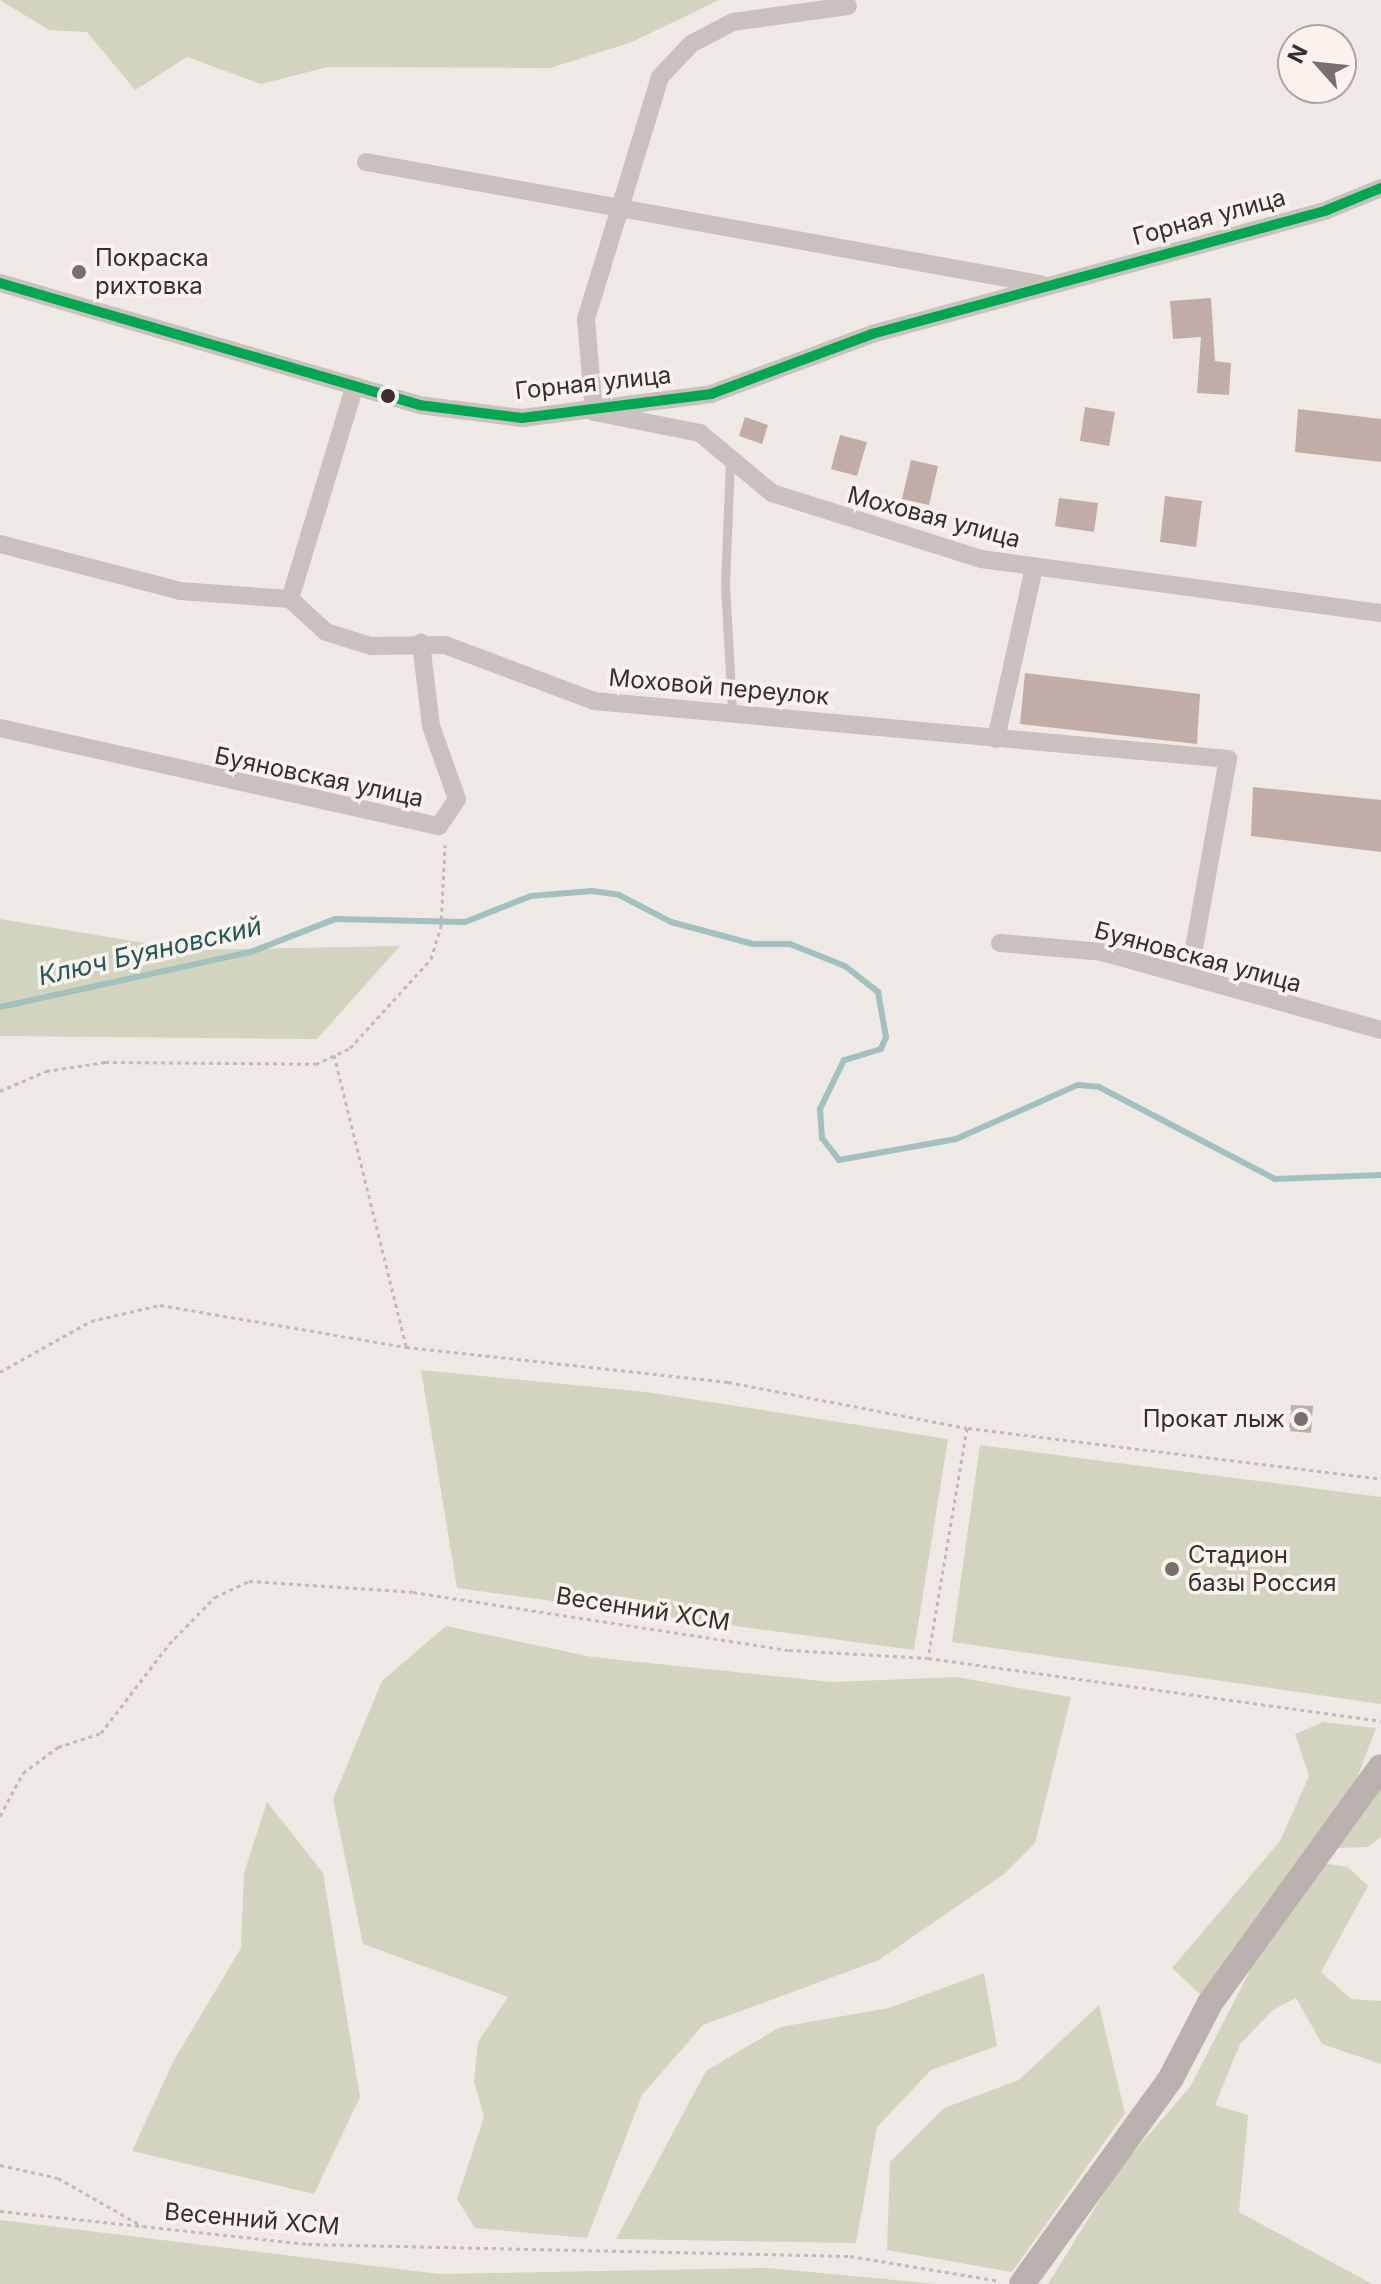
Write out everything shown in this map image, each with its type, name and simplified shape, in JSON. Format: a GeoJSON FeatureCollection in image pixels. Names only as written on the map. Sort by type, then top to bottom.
{"type":"FeatureCollection","features":[{"type":"Feature","properties":{"kind":"main road"},"geometry":{"type":"LineString","coordinates":[[1013,2283],[1171,2078],[1210,2003],[1381,1767]]}},
{"type":"Feature","properties":{"kind":"street"},"geometry":{"type":"LineString","coordinates":[[594,412],[586,319],[660,77],[691,44],[733,22],[853,3]]}},
{"type":"Feature","properties":{"kind":"street","name":"Горная улица"},"geometry":{"type":"LineString","coordinates":[[366,162],[617,210],[1047,285]]}},
{"type":"Feature","properties":{"kind":"street","name":"Горная улица"},"geometry":{"type":"LineString","coordinates":[[0,283],[354,388],[522,418],[594,412],[711,394],[872,334],[1327,210],[1381,188]]}},
{"type":"Feature","properties":{"kind":"street"},"geometry":{"type":"LineString","coordinates":[[0,544],[180,591],[290,599],[354,388]]}},
{"type":"Feature","properties":{"kind":"street","name":"Моховая улица"},"geometry":{"type":"LineString","coordinates":[[594,412],[700,433],[772,493],[883,531],[1034,568],[1381,613]]}},
{"type":"Feature","properties":{"kind":"street"},"geometry":{"type":"LineString","coordinates":[[996,739],[1034,568]]}},
{"type":"Feature","properties":{"kind":"street","name":"Моховой переулок"},"geometry":{"type":"LineString","coordinates":[[290,599],[304,619],[326,632],[371,646],[421,643],[489,657],[594,701],[1228,759],[1189,976]]}},
{"type":"Feature","properties":{"kind":"street","name":"Буяновская улица"},"geometry":{"type":"LineString","coordinates":[[0,728],[420,826],[444,821],[457,799],[431,726],[421,643]]}},
{"type":"Feature","properties":{"kind":"street","name":"Буяновская улица"},"geometry":{"type":"LineString","coordinates":[[1000,943],[1102,952],[1381,1030]]}},
{"type":"Feature","properties":{"kind":"lane"},"geometry":{"type":"LineString","coordinates":[[730,458],[725,585],[732,712]]}},
{"type":"Feature","properties":{"kind":"path"},"geometry":{"type":"LineString","coordinates":[[0,1091],[46,1071],[105,1062],[316,1064],[350,1048],[431,959],[441,927],[444,821]]}},
{"type":"Feature","properties":{"kind":"path"},"geometry":{"type":"LineString","coordinates":[[334,1055],[406,1347]]}},
{"type":"Feature","properties":{"kind":"path"},"geometry":{"type":"LineString","coordinates":[[0,1372],[91,1321],[160,1305],[406,1347],[728,1382],[967,1428],[1381,1479]]}},
{"type":"Feature","properties":{"kind":"path"},"geometry":{"type":"LineString","coordinates":[[928,1658],[967,1428]]}},
{"type":"Feature","properties":{"kind":"path","name":"Весенний ХСМ"},"geometry":{"type":"LineString","coordinates":[[0,1816],[23,1773],[58,1747],[101,1733],[169,1644],[215,1597],[249,1581],[413,1592],[789,1650],[928,1658],[1381,1721]]}},
{"type":"Feature","properties":{"kind":"path","name":"Весенний ХСМ"},"geometry":{"type":"LineString","coordinates":[[0,2165],[58,2178],[146,2228],[420,2247],[850,2256],[1013,2283]]}},
{"type":"Feature","properties":{"kind":"path"},"geometry":{"type":"LineString","coordinates":[[0,2211],[146,2228]]}},
{"type":"Feature","properties":{"kind":"green space"},"geometry":{"type":"Polygon","coordinates":[[[0,0],[719,0],[632,42],[550,68],[328,67],[261,84],[187,57],[135,90],[87,32],[49,30],[0,0]]]}},
{"type":"Feature","properties":{"kind":"green space"},"geometry":{"type":"Polygon","coordinates":[[[0,919],[186,950],[400,946],[317,1039],[0,1036],[0,919]]]}},
{"type":"Feature","properties":{"kind":"green space"},"geometry":{"type":"Polygon","coordinates":[[[421,1370],[646,1392],[948,1439],[914,1650],[457,1588],[421,1370]]]}},
{"type":"Feature","properties":{"kind":"green space","name":"Стадион базы Россия"},"geometry":{"type":"Polygon","coordinates":[[[980,1445],[1381,1497],[1381,1704],[952,1642],[980,1445]]]}},
{"type":"Feature","properties":{"kind":"green space"},"geometry":{"type":"Polygon","coordinates":[[[446,1626],[592,1657],[832,1682],[956,1677],[1071,1697],[1035,1843],[1004,1874],[879,1960],[703,2025],[642,2095],[587,2238],[475,2228],[457,2199],[484,2117],[474,2081],[478,2042],[508,1997],[363,1944],[333,1799],[382,1681],[446,1626]]]}},
{"type":"Feature","properties":{"kind":"green space"},"geometry":{"type":"Polygon","coordinates":[[[1323,1722],[1376,1728],[1354,1786],[1201,1995],[1172,1968],[1280,1841],[1309,1776],[1295,1734],[1323,1722]]]}},
{"type":"Feature","properties":{"kind":"green space"},"geometry":{"type":"Polygon","coordinates":[[[1381,1784],[1381,1837],[1368,1847],[1338,1848],[1381,1784]]]}},
{"type":"Feature","properties":{"kind":"green space"},"geometry":{"type":"Polygon","coordinates":[[[267,1802],[323,1873],[360,2097],[314,2194],[132,2151],[174,2060],[241,1948],[244,1873],[267,1802]]]}},
{"type":"Feature","properties":{"kind":"green space"},"geometry":{"type":"Polygon","coordinates":[[[1322,1863],[1348,1867],[1368,1886],[1321,1972],[1351,1999],[1381,2001],[1381,2064],[1322,2044],[1296,1998],[1273,2010],[1240,2044],[1215,2105],[1248,2115],[1239,2212],[1372,2284],[1048,2284],[1119,2169],[1190,2087],[1257,1957],[1322,1863]]]}},
{"type":"Feature","properties":{"kind":"green space"},"geometry":{"type":"Polygon","coordinates":[[[984,1973],[997,2046],[931,2070],[877,2127],[856,2243],[616,2239],[706,2071],[780,2027],[889,2008],[984,1973]]]}},
{"type":"Feature","properties":{"kind":"green space"},"geometry":{"type":"Polygon","coordinates":[[[1099,2005],[1125,2113],[1012,2272],[887,2250],[890,2162],[944,2108],[1019,2080],[1099,2005]]]}},
{"type":"Feature","properties":{"kind":"green space"},"geometry":{"type":"Polygon","coordinates":[[[0,2220],[440,2274],[768,2268],[937,2284],[0,2284],[0,2220]]]}},
{"type":"Feature","properties":{"kind":"building"},"geometry":{"type":"Polygon","coordinates":[[[1211,298],[1215,361],[1231,363],[1229,395],[1197,393],[1201,337],[1173,339],[1170,301],[1211,298]]]}},
{"type":"Feature","properties":{"kind":"building"},"geometry":{"type":"Polygon","coordinates":[[[1085,407],[1115,412],[1109,446],[1080,441],[1085,407]]]}},
{"type":"Feature","properties":{"kind":"building"},"geometry":{"type":"Polygon","coordinates":[[[1298,409],[1381,419],[1381,462],[1295,452],[1298,409]]]}},
{"type":"Feature","properties":{"kind":"building"},"geometry":{"type":"Polygon","coordinates":[[[745,417],[768,425],[762,444],[739,436],[745,417]]]}},
{"type":"Feature","properties":{"kind":"building"},"geometry":{"type":"Polygon","coordinates":[[[840,435],[867,442],[857,476],[831,469],[840,435]]]}},
{"type":"Feature","properties":{"kind":"building"},"geometry":{"type":"Polygon","coordinates":[[[911,460],[938,466],[929,505],[902,499],[911,460]]]}},
{"type":"Feature","properties":{"kind":"building"},"geometry":{"type":"Polygon","coordinates":[[[1165,496],[1202,501],[1196,547],[1160,542],[1165,496]]]}},
{"type":"Feature","properties":{"kind":"building"},"geometry":{"type":"Polygon","coordinates":[[[1059,498],[1098,503],[1094,532],[1055,526],[1059,498]]]}},
{"type":"Feature","properties":{"kind":"building"},"geometry":{"type":"Polygon","coordinates":[[[1025,673],[1200,694],[1197,744],[1020,724],[1025,673]]]}},
{"type":"Feature","properties":{"kind":"building"},"geometry":{"type":"Polygon","coordinates":[[[1253,787],[1381,800],[1381,852],[1251,836],[1253,787]]]}},
{"type":"Feature","properties":{"kind":"building","name":"Прокат лыж"},"geometry":{"type":"Polygon","coordinates":[[[1291,1405],[1313,1406],[1311,1433],[1289,1431],[1291,1405]]]}},
{"type":"Feature","properties":{"kind":"waterway","name":"Ключ Буяновский"},"geometry":{"type":"LineString","coordinates":[[0,1007],[251,952],[335,919],[465,922],[531,896],[592,891],[619,895],[671,922],[753,944],[790,944],[845,966],[878,992],[886,1037],[881,1049],[844,1060],[820,1109],[822,1138],[839,1160],[956,1139],[1078,1085],[1099,1087],[1275,1179],[1381,1175]]}},
{"type":"Feature","properties":{"kind":"transit line"},"geometry":{"type":"LineString","coordinates":[[0,283],[419,405],[522,418],[711,394],[872,334],[1327,210],[1381,188]]}},
{"type":"Feature","properties":{"kind":"place","name":"Покраска рихтовка"},"geometry":{"type":"Point","coordinates":[79,272]}},
{"type":"Feature","properties":{"kind":"place","name":"Прокат лыж"},"geometry":{"type":"Point","coordinates":[1301,1419]}},
{"type":"Feature","properties":{"kind":"place","name":"Стадион базы Россия"},"geometry":{"type":"Point","coordinates":[1172,1569]}}]}
